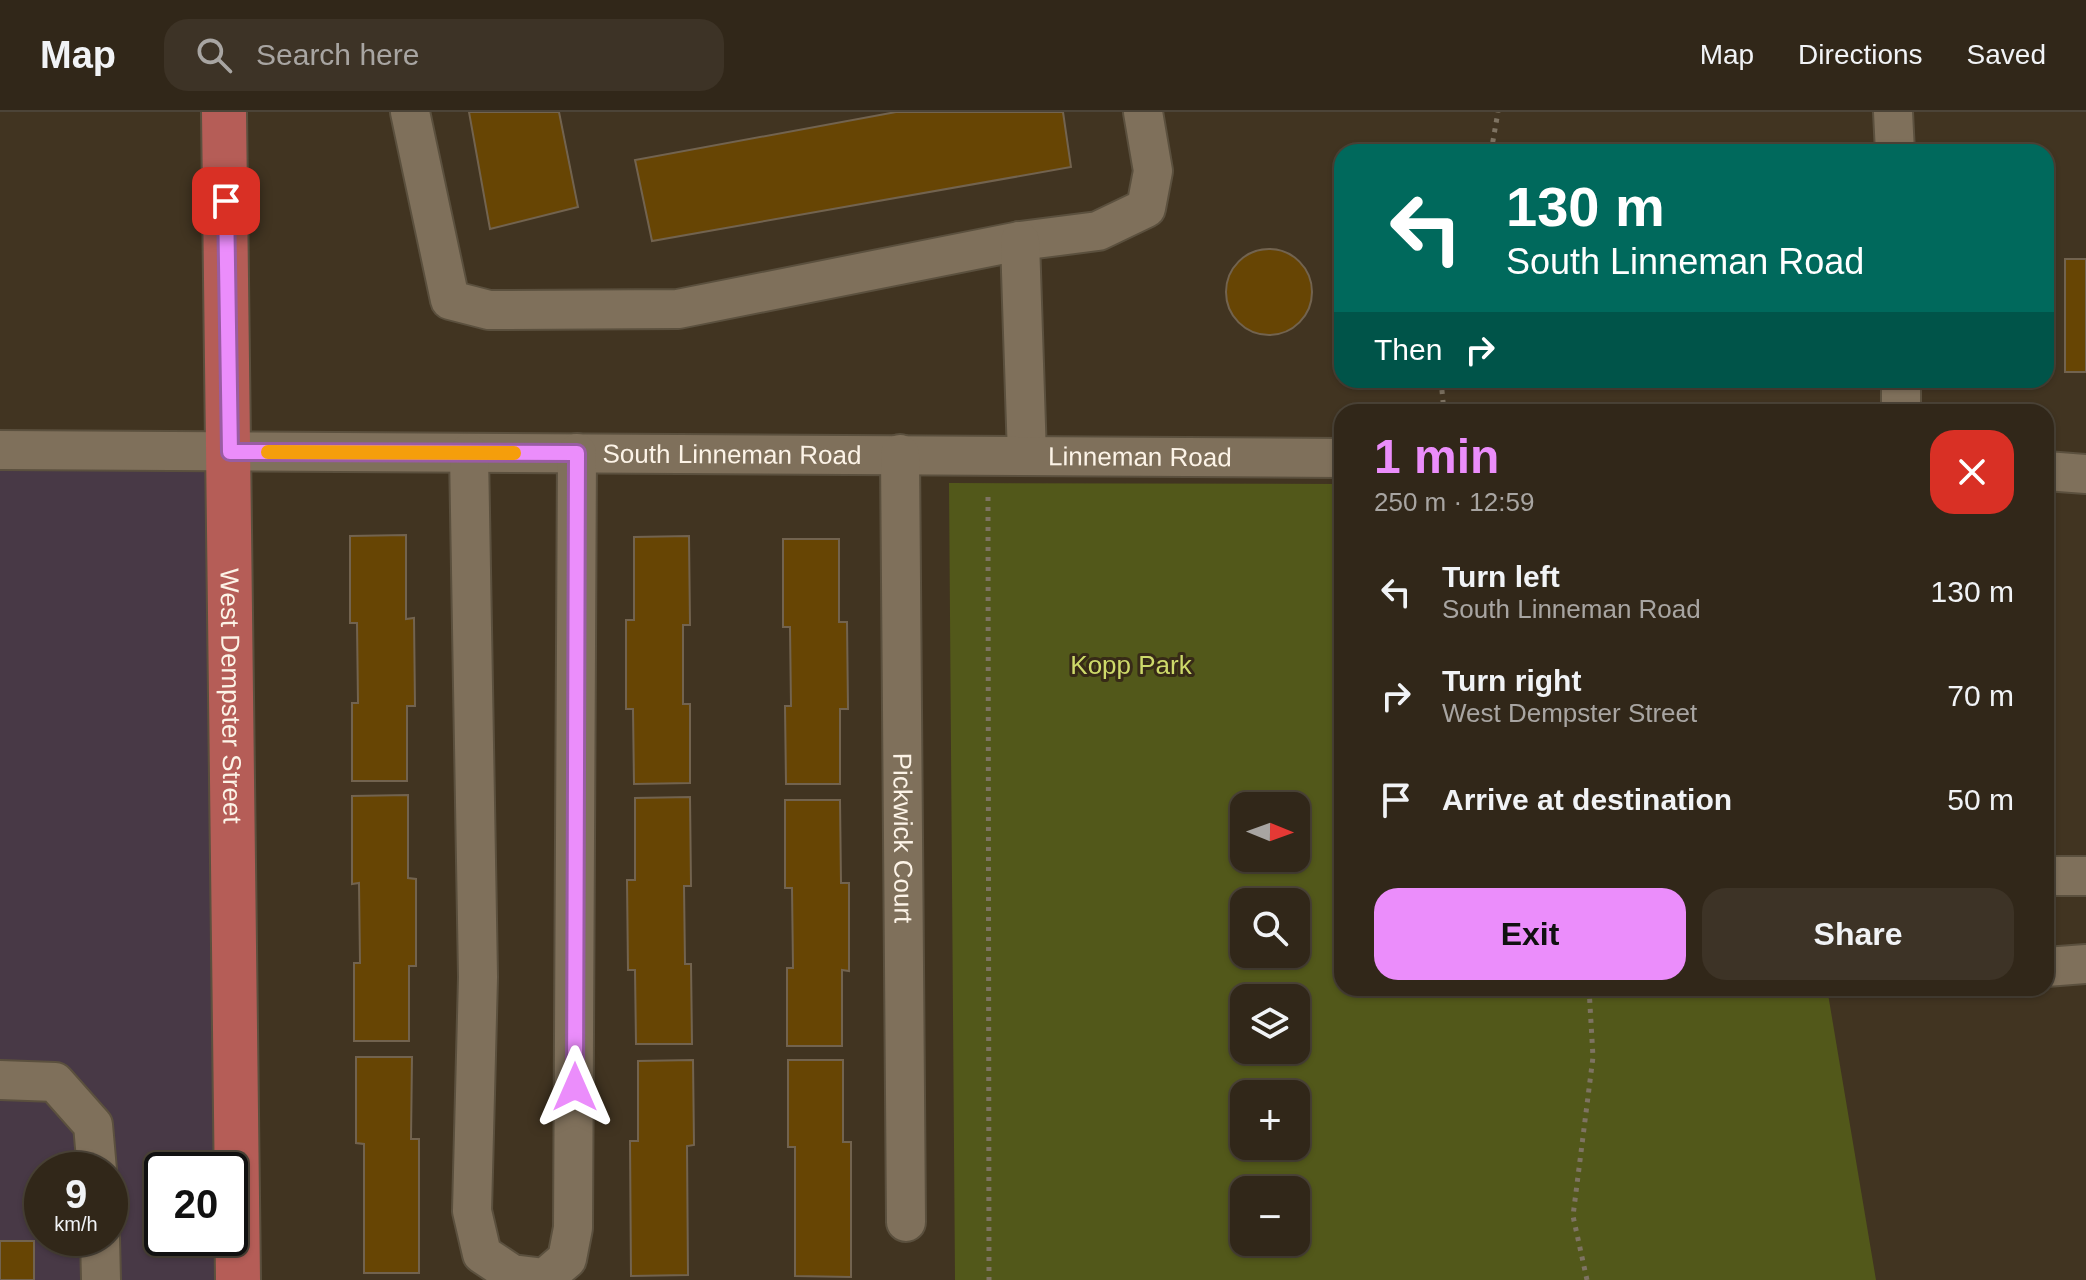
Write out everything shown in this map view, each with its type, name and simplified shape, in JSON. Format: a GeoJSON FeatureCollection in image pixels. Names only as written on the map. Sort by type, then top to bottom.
{"type":"FeatureCollection","features":[{"type":"Feature","properties":{"kind":"main road","name":"West Dempster Street"},"geometry":{"type":"LineString","coordinates":[[224,112],[238,1280]]}},
{"type":"Feature","properties":{"kind":"street"},"geometry":{"type":"LineString","coordinates":[[410,112],[450,300],[489,310],[678,309],[1020,241],[1098,231],[1146,208],[1153,171],[1143,112]]}},
{"type":"Feature","properties":{"kind":"street"},"geometry":{"type":"LineString","coordinates":[[1893,112],[1895,144]]}},
{"type":"Feature","properties":{"kind":"street"},"geometry":{"type":"LineString","coordinates":[[1020,241],[1027,456]]}},
{"type":"Feature","properties":{"kind":"street","name":"South Linneman Road"},"geometry":{"type":"LineString","coordinates":[[0,450],[938,454]]}},
{"type":"Feature","properties":{"kind":"street"},"geometry":{"type":"LineString","coordinates":[[469,453],[478,977],[472,1211],[482,1254],[512,1274],[545,1278],[567,1259],[573,1228],[577,453]]}},
{"type":"Feature","properties":{"kind":"street","name":"Pickwick Court"},"geometry":{"type":"LineString","coordinates":[[900,454],[906,1222]]}},
{"type":"Feature","properties":{"kind":"street","name":"Linneman Road"},"geometry":{"type":"LineString","coordinates":[[938,454],[1334,458]]}},
{"type":"Feature","properties":{"kind":"street"},"geometry":{"type":"LineString","coordinates":[[2054,472],[2086,474]]}},
{"type":"Feature","properties":{"kind":"street"},"geometry":{"type":"LineString","coordinates":[[2054,876],[2086,876]]}},
{"type":"Feature","properties":{"kind":"street"},"geometry":{"type":"LineString","coordinates":[[2054,966],[2086,964]]}},
{"type":"Feature","properties":{"kind":"street"},"geometry":{"type":"LineString","coordinates":[[0,1080],[55,1082],[93,1125],[95,1152]]}},
{"type":"Feature","properties":{"kind":"street"},"geometry":{"type":"LineString","coordinates":[[100,1256],[101,1280]]}},
{"type":"Feature","properties":{"kind":"path"},"geometry":{"type":"LineString","coordinates":[[1492,144],[1498,112]]}},
{"type":"Feature","properties":{"kind":"path"},"geometry":{"type":"LineString","coordinates":[[988,497],[989,1280]]}},
{"type":"Feature","properties":{"kind":"path"},"geometry":{"type":"LineString","coordinates":[[1587,1280],[1573,1216],[1593,1057],[1589,996]]}},
{"type":"Feature","properties":{"kind":"shaded area"},"geometry":{"type":"Polygon","coordinates":[[[0,464],[218,467],[226,1152],[144,1152],[144,1256],[227,1256],[228,1280],[0,1280],[0,464]]]}},
{"type":"Feature","properties":{"kind":"green space","name":"Kopp Park"},"geometry":{"type":"Polygon","coordinates":[[[949,483],[1334,484],[1334,996],[1828,996],[1876,1280],[955,1280],[949,483]]]}},
{"type":"Feature","properties":{"kind":"building"},"geometry":{"type":"Polygon","coordinates":[[[469,112],[559,112],[578,207],[490,229],[469,112]]]}},
{"type":"Feature","properties":{"kind":"building"},"geometry":{"type":"Polygon","coordinates":[[[896,112],[1063,112],[1071,167],[652,241],[635,160],[896,112]]]}},
{"type":"Feature","properties":{"kind":"building"},"geometry":{"type":"Polygon","coordinates":[[[1261,249],[1277,249],[1300,261],[1309,275],[1312,292],[1309,309],[1300,323],[1277,335],[1261,335],[1245,328],[1233,316],[1226,300],[1226,284],[1233,268],[1245,256],[1261,249]]]}},
{"type":"Feature","properties":{"kind":"building"},"geometry":{"type":"Polygon","coordinates":[[[2065,259],[2086,259],[2086,372],[2065,372],[2065,259]]]}},
{"type":"Feature","properties":{"kind":"building"},"geometry":{"type":"Polygon","coordinates":[[[406,535],[406,619],[414,618],[415,706],[407,706],[407,781],[352,781],[352,703],[358,703],[357,623],[350,623],[350,536],[406,535]]]}},
{"type":"Feature","properties":{"kind":"building"},"geometry":{"type":"Polygon","coordinates":[[[689,536],[690,625],[683,625],[683,704],[690,704],[690,783],[634,784],[633,709],[626,709],[626,620],[634,620],[634,537],[689,536]]]}},
{"type":"Feature","properties":{"kind":"building"},"geometry":{"type":"Polygon","coordinates":[[[783,539],[839,539],[839,622],[847,622],[848,709],[840,709],[840,784],[786,784],[785,706],[791,706],[790,627],[783,627],[783,539]]]}},
{"type":"Feature","properties":{"kind":"building"},"geometry":{"type":"Polygon","coordinates":[[[408,795],[408,878],[416,879],[416,966],[409,966],[409,1041],[354,1041],[354,963],[360,963],[359,883],[352,884],[352,796],[408,795]]]}},
{"type":"Feature","properties":{"kind":"building"},"geometry":{"type":"Polygon","coordinates":[[[690,797],[691,886],[684,886],[685,964],[691,964],[692,1044],[636,1044],[635,970],[628,970],[627,880],[635,880],[635,798],[690,797]]]}},
{"type":"Feature","properties":{"kind":"building"},"geometry":{"type":"Polygon","coordinates":[[[785,800],[840,800],[841,883],[849,883],[849,971],[842,970],[842,1046],[787,1046],[787,968],[793,968],[792,888],[785,888],[785,800]]]}},
{"type":"Feature","properties":{"kind":"building"},"geometry":{"type":"Polygon","coordinates":[[[356,1057],[412,1057],[411,1139],[419,1139],[419,1273],[364,1273],[364,1144],[356,1143],[356,1057]]]}},
{"type":"Feature","properties":{"kind":"building"},"geometry":{"type":"Polygon","coordinates":[[[693,1060],[694,1145],[687,1146],[688,1275],[631,1276],[630,1141],[638,1141],[638,1061],[693,1060]]]}},
{"type":"Feature","properties":{"kind":"building"},"geometry":{"type":"Polygon","coordinates":[[[788,1060],[843,1060],[843,1142],[851,1142],[851,1277],[795,1276],[795,1147],[788,1147],[788,1060]]]}},
{"type":"Feature","properties":{"kind":"building"},"geometry":{"type":"Polygon","coordinates":[[[0,1241],[24,1241],[24,1256],[34,1256],[34,1280],[0,1280],[0,1241]]]}},
{"type":"Feature","properties":{"kind":"slow traffic"},"geometry":{"type":"LineString","coordinates":[[268,452],[514,453]]}},
{"type":"Feature","properties":{"kind":"route"},"geometry":{"type":"LineString","coordinates":[[226,201],[230,452],[577,453],[575,1087]]}}]}
